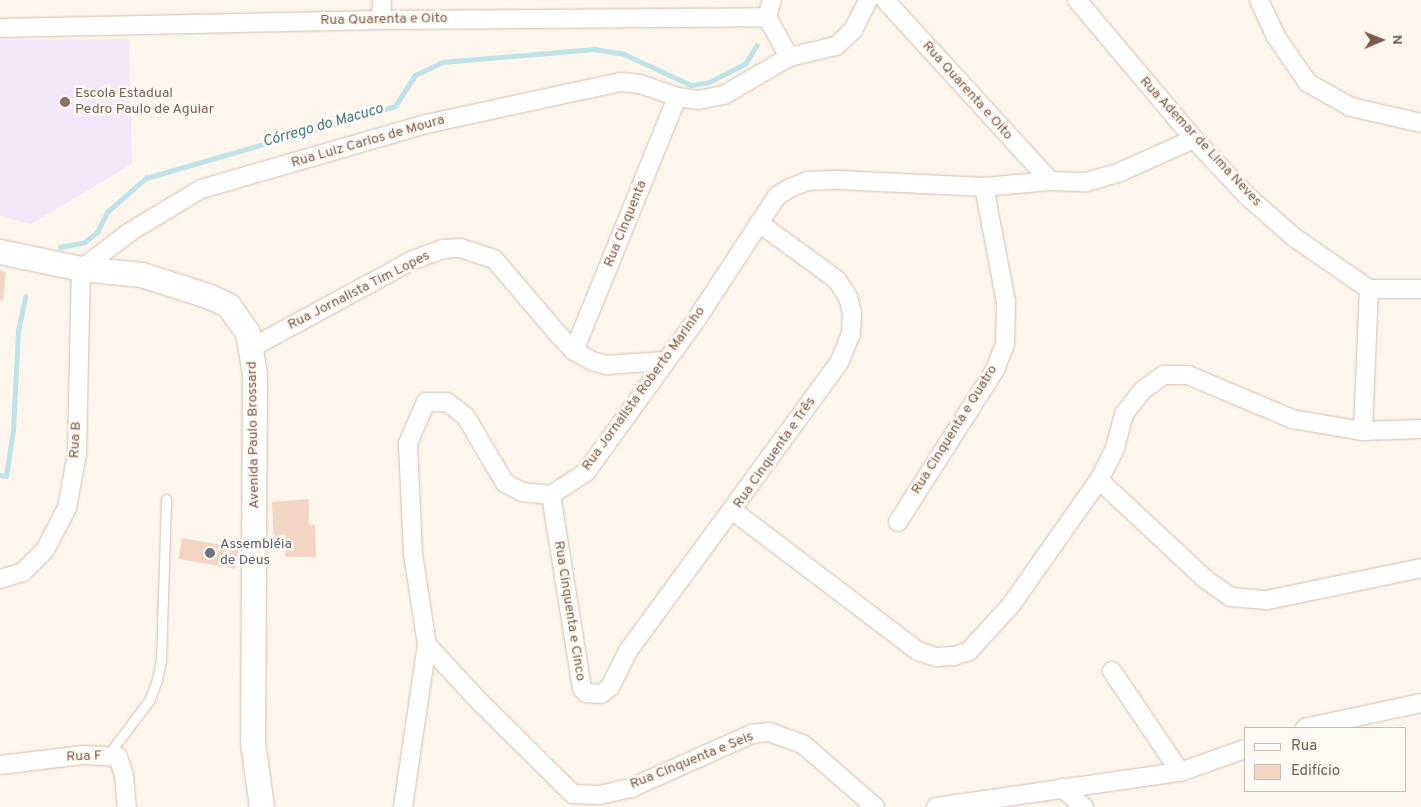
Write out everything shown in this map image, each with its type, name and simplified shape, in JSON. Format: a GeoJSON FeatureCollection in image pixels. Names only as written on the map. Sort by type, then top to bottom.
{"type":"FeatureCollection","features":[{"type":"Feature","properties":{"kind":"main road","name":"Avenida Paulo Brossard"},"geometry":{"type":"LineString","coordinates":[[0,252],[81,269],[142,275],[208,296],[229,306],[248,333],[255,374],[252,733],[262,807]]}},
{"type":"Feature","properties":{"kind":"street"},"geometry":{"type":"LineString","coordinates":[[381,20],[382,0]]}},
{"type":"Feature","properties":{"kind":"street","name":"Rua Luiz Carlos de Moura"},"geometry":{"type":"LineString","coordinates":[[81,269],[130,232],[201,189],[223,181],[426,124],[612,84],[640,84],[677,97],[698,100],[724,95],[789,58],[836,46],[853,30],[868,0]]}},
{"type":"Feature","properties":{"kind":"street","name":"Rua Quarenta e Oito"},"geometry":{"type":"LineString","coordinates":[[885,0],[1050,181]]}},
{"type":"Feature","properties":{"kind":"street","name":"Rua Ademar de Lima Neves"},"geometry":{"type":"LineString","coordinates":[[1077,0],[1194,139],[1246,195],[1295,238],[1369,289]]}},
{"type":"Feature","properties":{"kind":"street"},"geometry":{"type":"LineString","coordinates":[[1259,0],[1275,35],[1308,83],[1351,107],[1421,123]]}},
{"type":"Feature","properties":{"kind":"street"},"geometry":{"type":"LineString","coordinates":[[770,8],[789,58]]}},
{"type":"Feature","properties":{"kind":"street","name":"Rua Quarenta e Oito"},"geometry":{"type":"LineString","coordinates":[[0,28],[381,20],[770,8]]}},
{"type":"Feature","properties":{"kind":"street","name":"Rua Cinquenta"},"geometry":{"type":"LineString","coordinates":[[574,351],[677,97]]}},
{"type":"Feature","properties":{"kind":"street","name":"Rua Jornalista Roberto Marinho"},"geometry":{"type":"LineString","coordinates":[[551,495],[586,472],[664,361],[696,320],[777,196],[807,181],[840,180],[984,187],[1098,179],[1149,160],[1194,139]]}},
{"type":"Feature","properties":{"kind":"street","name":"Rua Cinquenta e Quatro"},"geometry":{"type":"LineString","coordinates":[[898,522],[995,370],[1005,344],[1006,302],[984,187]]}},
{"type":"Feature","properties":{"kind":"street","name":"Rua Cinquenta e Três"},"geometry":{"type":"LineString","coordinates":[[759,224],[837,280],[848,297],[852,313],[851,334],[839,363],[732,510],[918,651],[935,657],[954,656],[969,651],[1011,605],[1099,480]]}},
{"type":"Feature","properties":{"kind":"street","name":"Rua Jornalista Tim Lopes"},"geometry":{"type":"LineString","coordinates":[[251,348],[413,260],[444,248],[460,248],[494,259],[574,351],[607,365],[664,361]]}},
{"type":"Feature","properties":{"kind":"street","name":"Rua B"},"geometry":{"type":"LineString","coordinates":[[0,579],[23,572],[45,550],[67,508],[77,454],[81,269]]}},
{"type":"Feature","properties":{"kind":"street"},"geometry":{"type":"LineString","coordinates":[[1363,432],[1369,289],[1421,289]]}},
{"type":"Feature","properties":{"kind":"street"},"geometry":{"type":"LineString","coordinates":[[1421,429],[1363,432],[1292,419],[1188,375],[1164,375],[1143,390],[1124,414],[1115,448],[1099,480],[1205,579],[1231,597],[1267,600],[1421,568]]}},
{"type":"Feature","properties":{"kind":"street"},"geometry":{"type":"LineString","coordinates":[[403,807],[427,645],[413,554],[408,443],[426,402],[447,402],[466,417],[505,484],[522,492],[551,495]]}},
{"type":"Feature","properties":{"kind":"street","name":"Rua Cinquenta e Cinco"},"geometry":{"type":"LineString","coordinates":[[551,495],[582,689],[594,695],[610,687],[628,650],[732,510]]}},
{"type":"Feature","properties":{"kind":"street","name":"Rua Cinquenta e Seis"},"geometry":{"type":"LineString","coordinates":[[427,645],[480,702],[573,794],[600,795],[632,788],[752,734],[769,732],[804,744],[875,807]]}},
{"type":"Feature","properties":{"kind":"street"},"geometry":{"type":"LineString","coordinates":[[1112,671],[1180,772]]}},
{"type":"Feature","properties":{"kind":"street"},"geometry":{"type":"LineString","coordinates":[[1309,727],[1421,703]]}},
{"type":"Feature","properties":{"kind":"street"},"geometry":{"type":"LineString","coordinates":[[936,807],[1180,772],[1244,749]]}},
{"type":"Feature","properties":{"kind":"street","name":"Rua F"},"geometry":{"type":"LineString","coordinates":[[0,765],[84,755],[118,757],[124,775],[127,807]]}},
{"type":"Feature","properties":{"kind":"street"},"geometry":{"type":"LineString","coordinates":[[1062,788],[1084,807]]}},
{"type":"Feature","properties":{"kind":"lane"},"geometry":{"type":"LineString","coordinates":[[108,755],[150,699],[157,680],[161,660],[166,499]]}},
{"type":"Feature","properties":{"kind":"shaded area","name":"Escola Estadual Pedro Paulo de Aguiar"},"geometry":{"type":"Polygon","coordinates":[[[129,39],[132,164],[31,224],[0,216],[0,40],[129,39]]]}},
{"type":"Feature","properties":{"kind":"building"},"geometry":{"type":"Polygon","coordinates":[[[0,270],[6,272],[3,301],[0,300],[0,270]]]}},
{"type":"Feature","properties":{"kind":"building"},"geometry":{"type":"Polygon","coordinates":[[[309,499],[309,525],[315,524],[316,557],[285,557],[285,548],[274,548],[272,502],[309,499]]]}},
{"type":"Feature","properties":{"kind":"building","name":"Assembléia de Deus"},"geometry":{"type":"Polygon","coordinates":[[[182,538],[239,548],[235,569],[178,559],[182,538]]]}},
{"type":"Feature","properties":{"kind":"waterway","name":"Córrego do Macuco"},"geometry":{"type":"LineString","coordinates":[[60,247],[85,242],[97,232],[107,212],[146,178],[395,106],[415,75],[443,62],[594,49],[624,54],[691,85],[709,82],[745,64],[757,45]]}},
{"type":"Feature","properties":{"kind":"waterway"},"geometry":{"type":"LineString","coordinates":[[0,475],[6,476],[13,430],[18,331],[25,297]]}},
{"type":"Feature","properties":{"kind":"place","name":"Escola Estadual Pedro Paulo de Aguiar"},"geometry":{"type":"Point","coordinates":[65,102]}},
{"type":"Feature","properties":{"kind":"place","name":"Assembléia de Deus"},"geometry":{"type":"Point","coordinates":[210,553]}}]}
